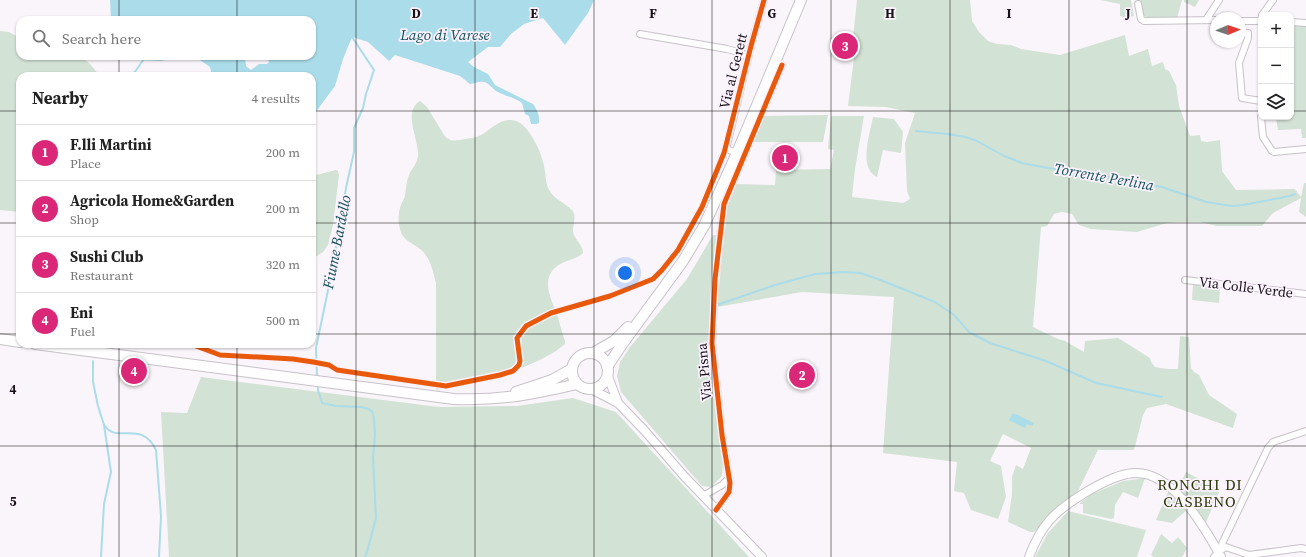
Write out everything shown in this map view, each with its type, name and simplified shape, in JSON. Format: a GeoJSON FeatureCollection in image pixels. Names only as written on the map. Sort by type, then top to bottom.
{"type":"FeatureCollection","features":[{"type":"Feature","properties":{"kind":"main road"},"geometry":{"type":"LineString","coordinates":[[607,371],[602,358],[588,353],[579,357],[573,364],[572,369],[573,377],[578,384],[584,388],[591,389],[601,384],[623,343],[684,261],[704,226],[801,0]]}},
{"type":"Feature","properties":{"kind":"main road"},"geometry":{"type":"LineString","coordinates":[[593,354],[614,341],[656,298]]}},
{"type":"Feature","properties":{"kind":"main road"},"geometry":{"type":"LineString","coordinates":[[0,340],[16,342]]}},
{"type":"Feature","properties":{"kind":"main road"},"geometry":{"type":"LineString","coordinates":[[65,348],[316,381],[476,400],[531,395],[578,384]]}},
{"type":"Feature","properties":{"kind":"main road"},"geometry":{"type":"LineString","coordinates":[[495,398],[552,380],[572,369]]}},
{"type":"Feature","properties":{"kind":"street","name":"Via al Gerett"},"geometry":{"type":"LineString","coordinates":[[737,152],[726,149],[764,0]]}},
{"type":"Feature","properties":{"kind":"street"},"geometry":{"type":"LineString","coordinates":[[1206,20],[1219,0]]}},
{"type":"Feature","properties":{"kind":"street"},"geometry":{"type":"LineString","coordinates":[[1264,12],[1273,0]]}},
{"type":"Feature","properties":{"kind":"street"},"geometry":{"type":"LineString","coordinates":[[1138,4],[1141,19],[1144,21],[1210,20]]}},
{"type":"Feature","properties":{"kind":"street"},"geometry":{"type":"LineString","coordinates":[[1258,18],[1248,21],[1248,38],[1239,62],[1242,98],[1258,101]]}},
{"type":"Feature","properties":{"kind":"street"},"geometry":{"type":"LineString","coordinates":[[1294,22],[1306,23]]}},
{"type":"Feature","properties":{"kind":"street","name":"Via al Gerett"},"geometry":{"type":"LineString","coordinates":[[640,34],[727,49],[742,53],[748,58]]}},
{"type":"Feature","properties":{"kind":"street","name":"Via Pisna"},"geometry":{"type":"LineString","coordinates":[[716,510],[729,492],[729,478],[722,435],[712,343],[715,279],[724,204],[782,65]]}},
{"type":"Feature","properties":{"kind":"street"},"geometry":{"type":"LineString","coordinates":[[1261,120],[1263,137],[1272,151],[1306,149]]}},
{"type":"Feature","properties":{"kind":"street","name":"Via Colle Verde"},"geometry":{"type":"LineString","coordinates":[[1185,280],[1306,294]]}},
{"type":"Feature","properties":{"kind":"street"},"geometry":{"type":"LineString","coordinates":[[607,371],[618,402]]}},
{"type":"Feature","properties":{"kind":"street"},"geometry":{"type":"LineString","coordinates":[[591,389],[618,402],[716,510],[762,557]]}},
{"type":"Feature","properties":{"kind":"street"},"geometry":{"type":"LineString","coordinates":[[1218,555],[1268,448],[1273,442],[1306,431]]}},
{"type":"Feature","properties":{"kind":"street"},"geometry":{"type":"LineString","coordinates":[[1029,557],[1036,539],[1049,519],[1066,505],[1106,482],[1128,474],[1145,474],[1160,480],[1174,490],[1187,503],[1218,555]]}},
{"type":"Feature","properties":{"kind":"street"},"geometry":{"type":"LineString","coordinates":[[703,496],[722,486],[729,478]]}},
{"type":"Feature","properties":{"kind":"street"},"geometry":{"type":"LineString","coordinates":[[1218,555],[1226,547],[1248,555],[1301,548],[1306,549]]}},
{"type":"Feature","properties":{"kind":"green space"},"geometry":{"type":"Polygon","coordinates":[[[857,0],[970,0],[972,21],[979,32],[988,41],[997,44],[1011,45],[1021,49],[1060,55],[1125,35],[1129,56],[1148,49],[1152,66],[1163,62],[1165,69],[1169,71],[1176,85],[1179,106],[1190,136],[1200,135],[1201,141],[1207,142],[1220,140],[1222,171],[1236,190],[1295,189],[1301,197],[1304,183],[1306,183],[1306,217],[1299,212],[1301,198],[1273,213],[1262,226],[1217,226],[1200,222],[1178,222],[1167,223],[1137,232],[1091,229],[1079,225],[1072,214],[1062,212],[1054,214],[1047,226],[1041,227],[1033,327],[1065,341],[1084,352],[1085,341],[1118,338],[1150,358],[1155,367],[1167,369],[1178,369],[1180,336],[1189,337],[1191,368],[1199,375],[1209,395],[1237,414],[1233,428],[1166,404],[1147,408],[1143,415],[1134,450],[1098,450],[1077,493],[1049,514],[1035,532],[1030,532],[1008,522],[1012,494],[1012,477],[1016,465],[1023,469],[1031,448],[1003,434],[990,461],[1001,466],[1006,497],[998,519],[971,510],[964,493],[954,491],[957,462],[883,453],[894,297],[802,292],[717,307],[727,208],[736,184],[775,185],[776,170],[830,169],[834,150],[828,149],[831,116],[864,116],[852,197],[903,203],[910,199],[907,191],[905,143],[915,113],[886,107],[848,106],[856,42],[853,38],[857,0]]]}},
{"type":"Feature","properties":{"kind":"green space"},"geometry":{"type":"Polygon","coordinates":[[[1100,0],[1131,0],[1134,16],[1127,18],[1120,16],[1120,4],[1100,0]]]}},
{"type":"Feature","properties":{"kind":"green space"},"geometry":{"type":"Polygon","coordinates":[[[1139,0],[1182,0],[1177,18],[1154,19],[1144,16],[1140,8],[1139,0]]]}},
{"type":"Feature","properties":{"kind":"green space"},"geometry":{"type":"Polygon","coordinates":[[[1184,0],[1199,0],[1195,7],[1184,2],[1184,0]]]}},
{"type":"Feature","properties":{"kind":"green space"},"geometry":{"type":"Polygon","coordinates":[[[1294,24],[1306,25],[1306,138],[1302,138],[1301,129],[1278,130],[1276,120],[1294,120],[1294,24]]]}},
{"type":"Feature","properties":{"kind":"green space"},"geometry":{"type":"Polygon","coordinates":[[[0,31],[9,32],[16,36],[16,60],[85,60],[97,72],[16,72],[16,212],[0,210],[0,31]]]}},
{"type":"Feature","properties":{"kind":"green space"},"geometry":{"type":"Polygon","coordinates":[[[420,101],[427,107],[444,135],[451,140],[473,138],[506,120],[516,121],[526,128],[541,154],[549,190],[573,212],[575,217],[573,231],[583,250],[583,253],[577,257],[556,267],[551,272],[549,278],[549,291],[565,344],[542,359],[508,374],[489,380],[436,390],[436,283],[427,257],[422,251],[404,237],[400,229],[399,220],[399,211],[405,196],[408,178],[418,156],[412,112],[420,101]]]}},
{"type":"Feature","properties":{"kind":"green space"},"geometry":{"type":"Polygon","coordinates":[[[828,115],[823,142],[753,142],[763,116],[828,115]]]}},
{"type":"Feature","properties":{"kind":"green space"},"geometry":{"type":"Polygon","coordinates":[[[873,117],[894,119],[903,132],[901,153],[883,150],[877,177],[871,172],[868,166],[867,158],[868,141],[873,117]]]}},
{"type":"Feature","properties":{"kind":"green space"},"geometry":{"type":"Polygon","coordinates":[[[336,170],[338,171],[339,175],[333,225],[328,245],[323,252],[316,256],[316,175],[336,170]]]}},
{"type":"Feature","properties":{"kind":"green space"},"geometry":{"type":"Polygon","coordinates":[[[713,235],[717,235],[709,364],[723,464],[722,476],[711,487],[702,486],[621,392],[617,376],[620,362],[630,347],[687,279],[713,235]]]}},
{"type":"Feature","properties":{"kind":"green space"},"geometry":{"type":"Polygon","coordinates":[[[1193,284],[1220,288],[1219,303],[1192,300],[1193,284]]]}},
{"type":"Feature","properties":{"kind":"green space"},"geometry":{"type":"Polygon","coordinates":[[[201,377],[439,407],[517,406],[573,398],[616,412],[749,557],[169,557],[161,412],[187,413],[201,377]]]}},
{"type":"Feature","properties":{"kind":"green space"},"geometry":{"type":"Polygon","coordinates":[[[1186,472],[1220,490],[1206,522],[1178,489],[1186,472]]]}},
{"type":"Feature","properties":{"kind":"green space"},"geometry":{"type":"Polygon","coordinates":[[[1145,478],[1138,498],[1123,492],[1115,505],[1114,518],[1111,519],[1083,513],[1083,504],[1080,503],[1092,494],[1123,481],[1145,478]]]}},
{"type":"Feature","properties":{"kind":"green space"},"geometry":{"type":"Polygon","coordinates":[[[1168,492],[1187,510],[1172,523],[1156,520],[1168,492]]]}},
{"type":"Feature","properties":{"kind":"green space"},"geometry":{"type":"Polygon","coordinates":[[[1068,511],[1146,530],[1137,557],[1035,557],[1048,533],[1068,511]]]}},
{"type":"Feature","properties":{"kind":"green space"},"geometry":{"type":"Polygon","coordinates":[[[1161,534],[1172,543],[1178,537],[1187,548],[1182,557],[1154,557],[1151,555],[1161,534]]]}},
{"type":"Feature","properties":{"kind":"water","name":"Lago di Varese"},"geometry":{"type":"Polygon","coordinates":[[[110,0],[594,0],[588,13],[565,45],[543,18],[524,24],[511,34],[500,47],[488,47],[468,62],[474,67],[488,74],[495,85],[533,104],[539,118],[539,123],[536,124],[531,124],[529,116],[525,114],[522,103],[496,91],[485,82],[470,84],[460,76],[395,55],[389,61],[368,42],[352,37],[343,59],[335,86],[316,112],[316,72],[211,72],[210,67],[200,60],[245,60],[246,66],[251,70],[259,64],[267,64],[269,62],[268,60],[316,60],[316,16],[111,16],[110,0]]]}},
{"type":"Feature","properties":{"kind":"water"},"geometry":{"type":"Polygon","coordinates":[[[1013,413],[1034,423],[1032,426],[1027,424],[1025,428],[1009,420],[1013,413]]]}},
{"type":"Feature","properties":{"kind":"waterway","name":"Fiume Bardello"},"geometry":{"type":"LineString","coordinates":[[317,378],[316,348],[354,152],[354,128],[363,108],[374,70],[352,37]]}},
{"type":"Feature","properties":{"kind":"waterway"},"geometry":{"type":"LineString","coordinates":[[135,72],[143,60]]}},
{"type":"Feature","properties":{"kind":"waterway","name":"Torrente Perlina"},"geometry":{"type":"LineString","coordinates":[[916,131],[966,137],[977,141],[1004,156],[1022,163],[1162,187],[1206,202],[1232,206],[1295,194]]}},
{"type":"Feature","properties":{"kind":"waterway"},"geometry":{"type":"LineString","coordinates":[[717,305],[775,285],[815,274],[844,272],[860,273],[935,302],[954,315],[969,332],[990,343],[1046,361],[1096,383],[1162,397]]}},
{"type":"Feature","properties":{"kind":"waterway"},"geometry":{"type":"LineString","coordinates":[[93,361],[93,382],[104,425],[111,472],[104,504],[101,557]]}},
{"type":"Feature","properties":{"kind":"waterway","name":"Fiume Bardello"},"geometry":{"type":"LineString","coordinates":[[318,384],[318,390],[322,403],[336,406],[361,407],[369,409],[373,413],[375,435],[373,458],[376,518],[365,557]]}},
{"type":"Feature","properties":{"kind":"waterway"},"geometry":{"type":"LineString","coordinates":[[105,426],[110,431],[116,433],[136,434],[143,436],[150,441],[156,450],[161,516],[159,557]]}},
{"type":"Feature","properties":{"kind":"cycle path"},"geometry":{"type":"LineString","coordinates":[[201,348],[220,355],[293,359],[329,365],[337,370],[446,386],[513,371],[519,365],[520,361],[517,338],[526,326],[551,313],[610,296],[653,279],[678,250],[702,207],[724,153],[764,0]]}},
{"type":"Feature","properties":{"kind":"cycle path"},"geometry":{"type":"LineString","coordinates":[[716,510],[729,492],[730,483],[722,435],[712,343],[715,279],[724,204],[782,65]]}},
{"type":"Feature","properties":{"kind":"place","name":"Sushi Club"},"geometry":{"type":"Point","coordinates":[845,46]}},
{"type":"Feature","properties":{"kind":"place","name":"F.lli Martini"},"geometry":{"type":"Point","coordinates":[785,158]}},
{"type":"Feature","properties":{"kind":"place","name":"Eni"},"geometry":{"type":"Point","coordinates":[134,371]}},
{"type":"Feature","properties":{"kind":"place","name":"Agricola Home&Garden"},"geometry":{"type":"Point","coordinates":[802,375]}},
{"type":"Feature","properties":{"kind":"district","name":"RONCHI DI CASBENO"},"geometry":{"type":"Point","coordinates":[1200,494]}}]}
